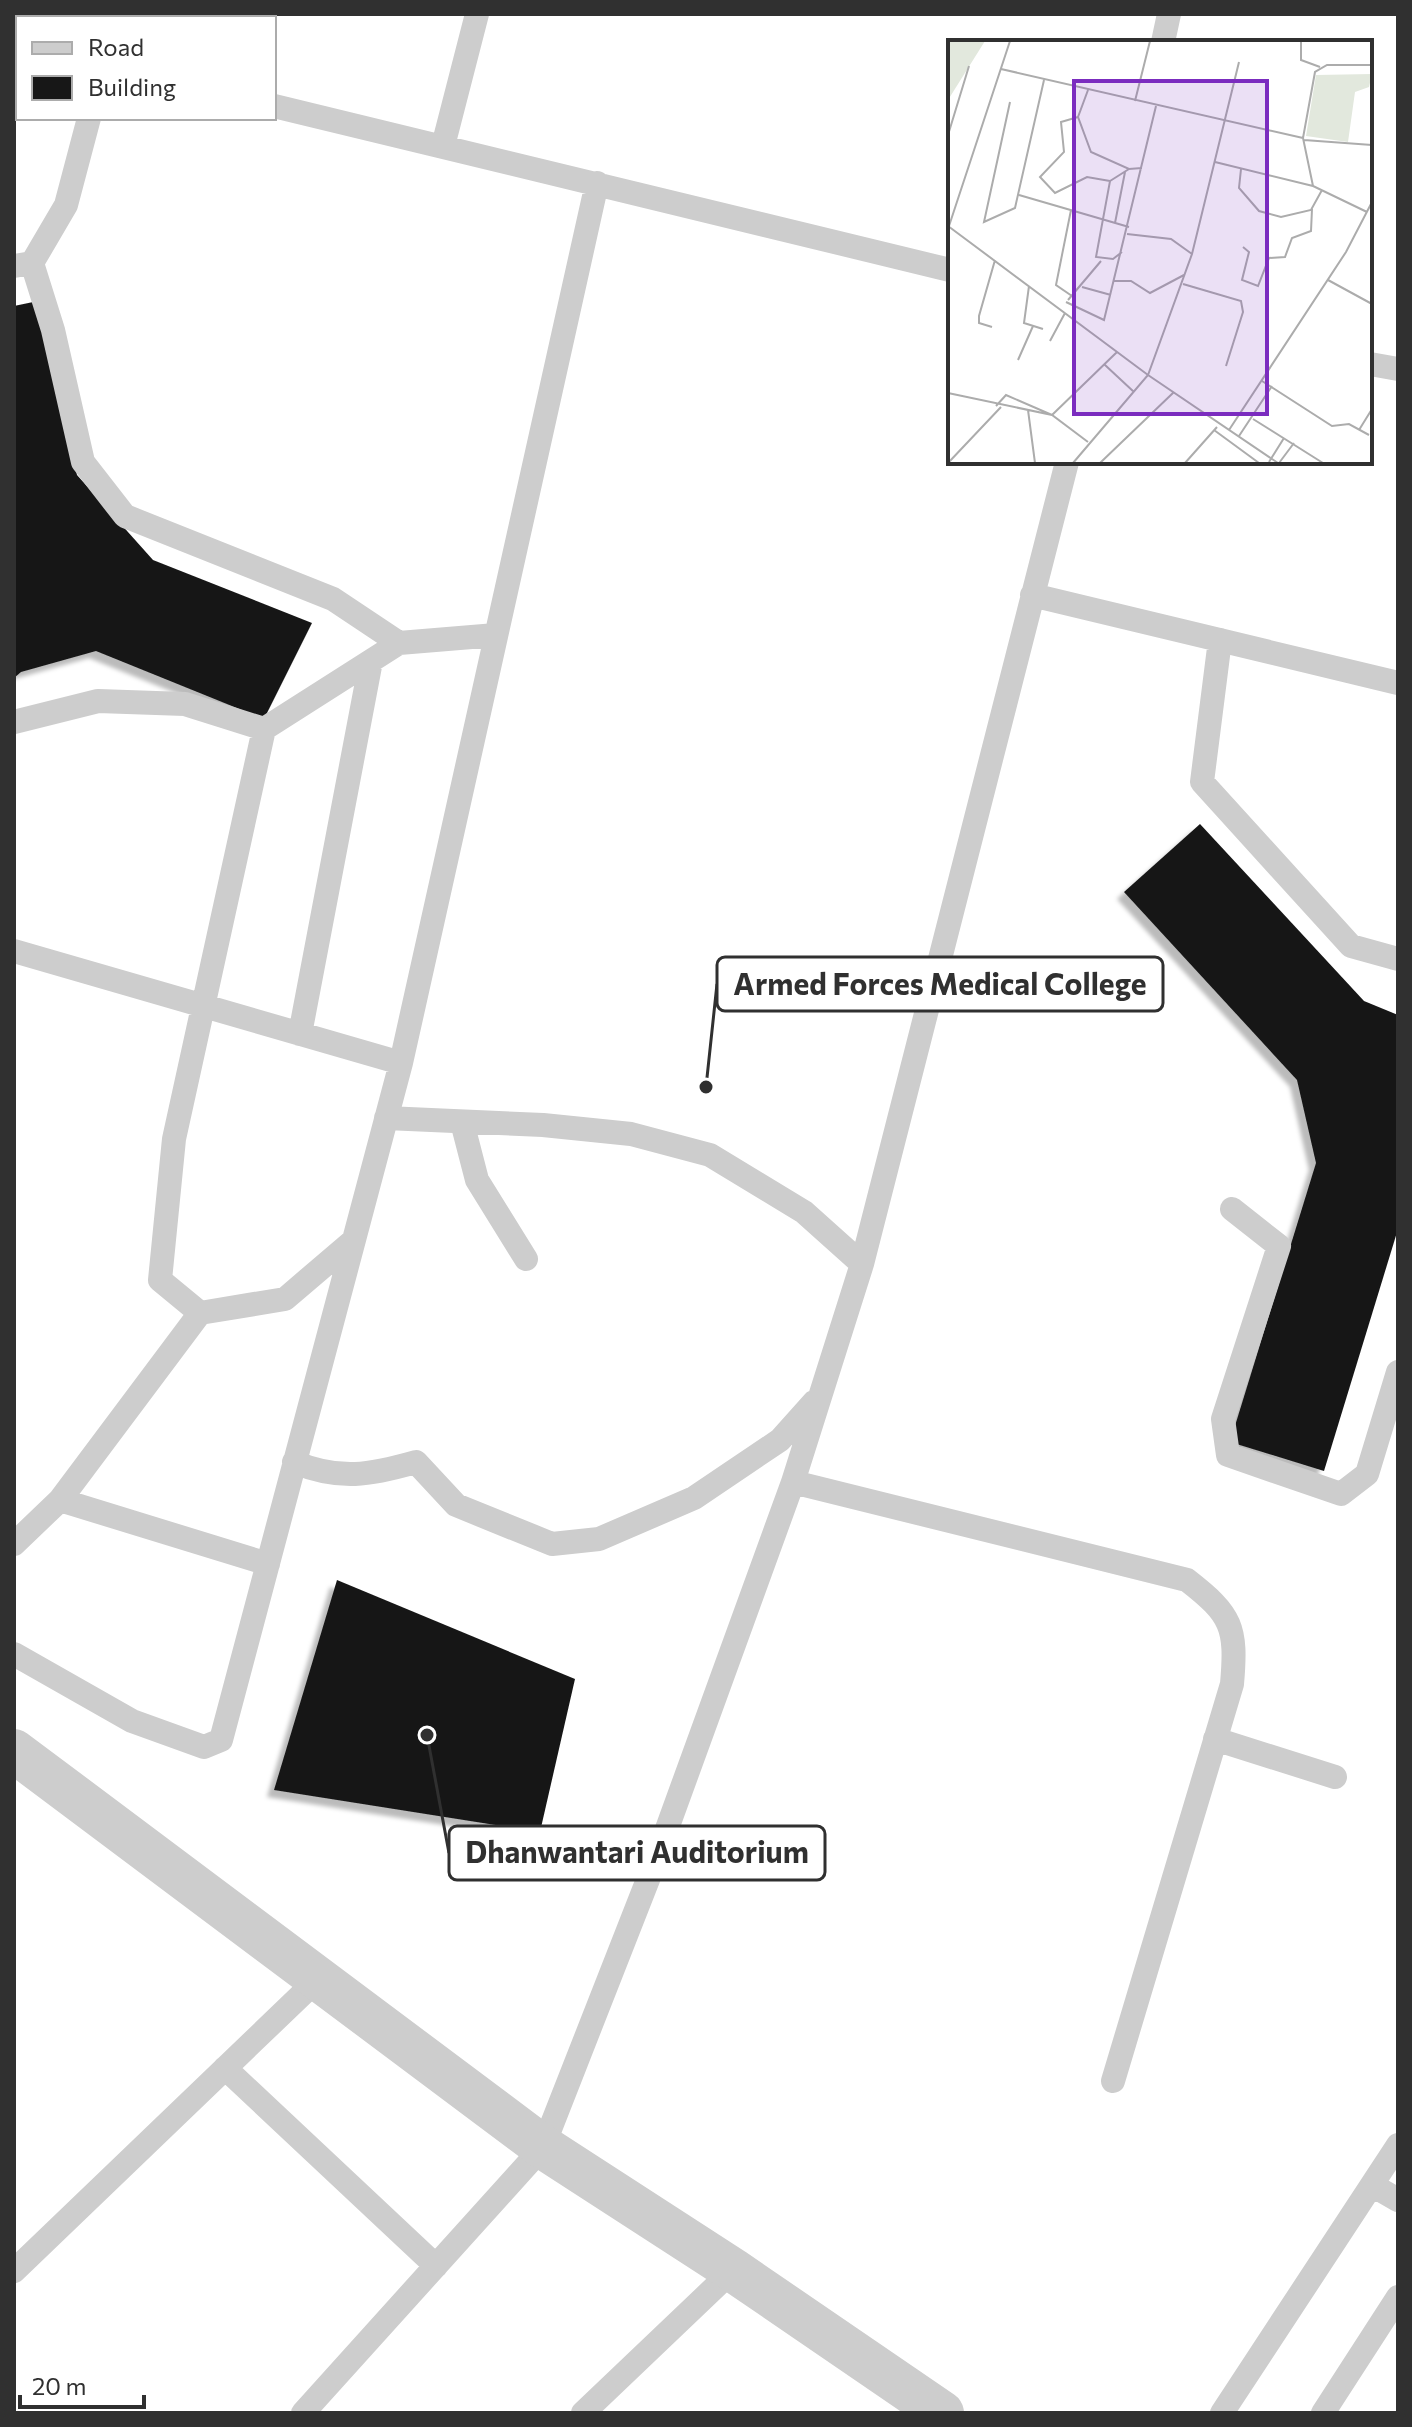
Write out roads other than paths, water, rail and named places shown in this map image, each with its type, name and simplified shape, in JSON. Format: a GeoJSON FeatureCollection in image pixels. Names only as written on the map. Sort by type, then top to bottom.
{"type":"FeatureCollection","features":[{"type":"Feature","properties":{"kind":"street"},"geometry":{"type":"LineString","coordinates":[[14,1751],[543,2147],[733,2270],[942,2413]]}},
{"type":"Feature","properties":{"kind":"lane"},"geometry":{"type":"LineString","coordinates":[[443,146],[477,14]]}},
{"type":"Feature","properties":{"kind":"lane"},"geometry":{"type":"LineString","coordinates":[[1163,40],[1169,14]]}},
{"type":"Feature","properties":{"kind":"lane"},"geometry":{"type":"LineString","coordinates":[[276,106],[948,270]]}},
{"type":"Feature","properties":{"kind":"lane"},"geometry":{"type":"LineString","coordinates":[[88,120],[66,205],[23,264],[53,330],[83,462],[125,516],[333,599],[399,643]]}},
{"type":"Feature","properties":{"kind":"lane"},"geometry":{"type":"LineString","coordinates":[[14,1654],[132,1721],[204,1747],[221,1740],[401,1063],[597,183]]}},
{"type":"Feature","properties":{"kind":"lane"},"geometry":{"type":"LineString","coordinates":[[1372,364],[1398,369]]}},
{"type":"Feature","properties":{"kind":"lane"},"geometry":{"type":"LineString","coordinates":[[303,2413],[543,2147],[656,1859],[793,1482],[862,1264],[1066,464]]}},
{"type":"Feature","properties":{"kind":"lane"},"geometry":{"type":"LineString","coordinates":[[1032,595],[1398,683]]}},
{"type":"Feature","properties":{"kind":"lane"},"geometry":{"type":"LineString","coordinates":[[200,1313],[160,1280],[174,1139],[264,729],[399,643],[496,635]]}},
{"type":"Feature","properties":{"kind":"lane"},"geometry":{"type":"LineString","coordinates":[[1220,640],[1202,782],[1351,946],[1398,959]]}},
{"type":"Feature","properties":{"kind":"lane"},"geometry":{"type":"LineString","coordinates":[[300,1034],[371,661]]}},
{"type":"Feature","properties":{"kind":"lane"},"geometry":{"type":"LineString","coordinates":[[14,722],[98,701],[185,704],[264,729]]}},
{"type":"Feature","properties":{"kind":"lane"},"geometry":{"type":"LineString","coordinates":[[14,951],[401,1063]]}},
{"type":"Feature","properties":{"kind":"lane"},"geometry":{"type":"LineString","coordinates":[[386,1118],[631,1134],[710,1155],[804,1212],[862,1264]]}},
{"type":"Feature","properties":{"kind":"lane"},"geometry":{"type":"LineString","coordinates":[[462,1122],[477,1180],[526,1259]]}},
{"type":"Feature","properties":{"kind":"lane"},"geometry":{"type":"LineString","coordinates":[[1232,1209],[1279,1246],[1223,1419],[1228,1455],[1341,1494],[1367,1474],[1398,1372]]}},
{"type":"Feature","properties":{"kind":"lane"},"geometry":{"type":"LineString","coordinates":[[14,1544],[60,1500],[200,1313],[285,1299],[354,1240]]}},
{"type":"Feature","properties":{"kind":"lane"},"geometry":{"type":"LineString","coordinates":[[294,1462],[324,1474],[374,1474],[416,1462],[456,1505],[552,1544],[599,1539],[694,1498],[780,1440],[821,1395]]}},
{"type":"Feature","properties":{"kind":"lane"},"geometry":{"type":"LineString","coordinates":[[793,1482],[1187,1580],[1218,1604],[1236,1641],[1232,1684],[1113,2081]]}},
{"type":"Feature","properties":{"kind":"lane"},"geometry":{"type":"LineString","coordinates":[[60,1500],[268,1564]]}},
{"type":"Feature","properties":{"kind":"lane"},"geometry":{"type":"LineString","coordinates":[[1215,1739],[1335,1777]]}},
{"type":"Feature","properties":{"kind":"lane"},"geometry":{"type":"LineString","coordinates":[[14,2271],[318,1979]]}},
{"type":"Feature","properties":{"kind":"lane"},"geometry":{"type":"LineString","coordinates":[[225,2068],[436,2266]]}},
{"type":"Feature","properties":{"kind":"lane"},"geometry":{"type":"LineString","coordinates":[[1222,2413],[1398,2145]]}},
{"type":"Feature","properties":{"kind":"lane"},"geometry":{"type":"LineString","coordinates":[[1372,2185],[1398,2200]]}},
{"type":"Feature","properties":{"kind":"lane"},"geometry":{"type":"LineString","coordinates":[[583,2413],[733,2270]]}},
{"type":"Feature","properties":{"kind":"lane"},"geometry":{"type":"LineString","coordinates":[[1323,2413],[1398,2297]]}},
{"type":"Feature","properties":{"kind":"place","name":"Armed Forces Medical College"},"geometry":{"type":"Point","coordinates":[706,1087]}},
{"type":"Feature","properties":{"kind":"place","name":"Dhanwantari Auditorium"},"geometry":{"type":"Point","coordinates":[427,1735]}}]}
